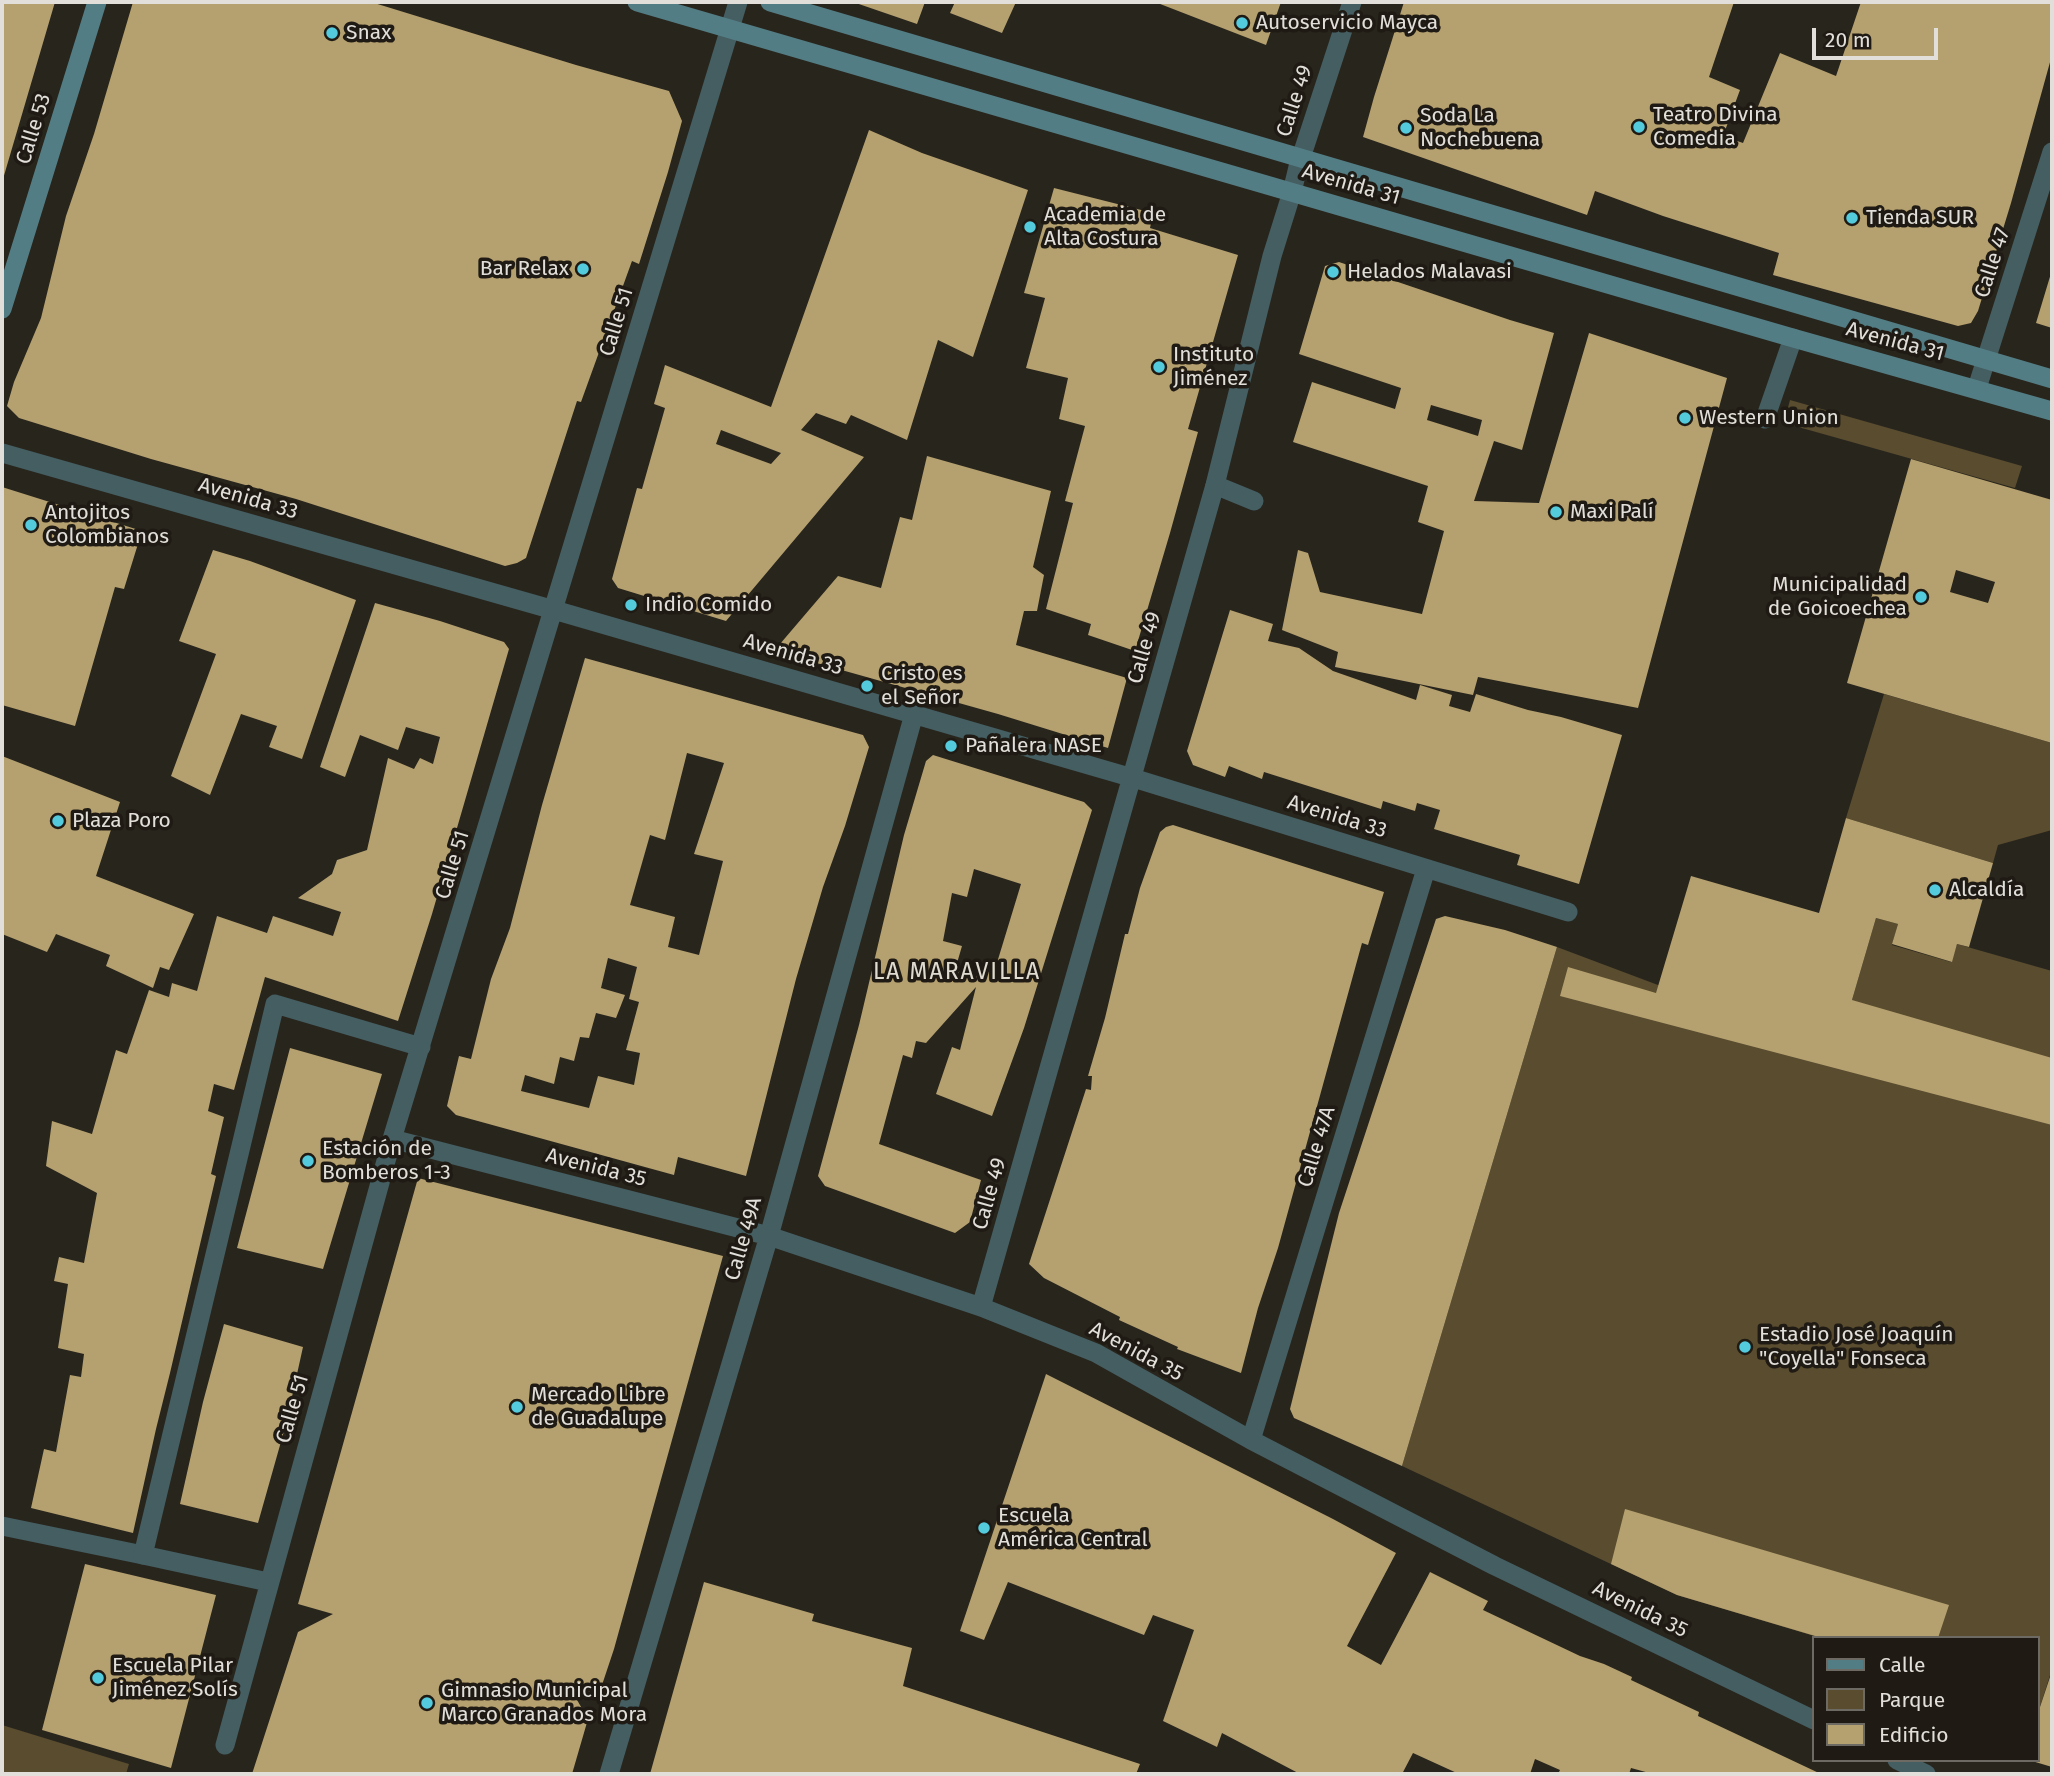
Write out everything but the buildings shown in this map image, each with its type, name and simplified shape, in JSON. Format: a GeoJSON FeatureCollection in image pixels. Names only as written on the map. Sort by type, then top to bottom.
{"type":"FeatureCollection","features":[{"type":"Feature","properties":{"kind":"main road","name":"Calle 53"},"geometry":{"type":"LineString","coordinates":[[2,309],[97,2]]}},
{"type":"Feature","properties":{"kind":"main road","name":"Avenida 31"},"geometry":{"type":"LineString","coordinates":[[637,2],[2052,411]]}},
{"type":"Feature","properties":{"kind":"main road","name":"Avenida 31"},"geometry":{"type":"LineString","coordinates":[[770,2],[2052,379]]}},
{"type":"Feature","properties":{"kind":"street","name":"Calle 51"},"geometry":{"type":"LineString","coordinates":[[225,1745],[392,1139],[738,2]]}},
{"type":"Feature","properties":{"kind":"street","name":"Calle 49"},"geometry":{"type":"LineString","coordinates":[[981,1307],[1133,778],[1214,485],[1272,256],[1352,2]]}},
{"type":"Feature","properties":{"kind":"street","name":"Calle 47"},"geometry":{"type":"LineString","coordinates":[[1977,388],[2052,152]]}},
{"type":"Feature","properties":{"kind":"street"},"geometry":{"type":"LineString","coordinates":[[1765,419],[1793,338]]}},
{"type":"Feature","properties":{"kind":"street","name":"Avenida 33"},"geometry":{"type":"LineString","coordinates":[[2,453],[1133,778],[1568,912]]}},
{"type":"Feature","properties":{"kind":"street"},"geometry":{"type":"LineString","coordinates":[[1214,485],[1254,502]]}},
{"type":"Feature","properties":{"kind":"street","name":"Calle 49A"},"geometry":{"type":"LineString","coordinates":[[609,1774],[769,1236],[914,714]]}},
{"type":"Feature","properties":{"kind":"street","name":"Calle 47A"},"geometry":{"type":"LineString","coordinates":[[1251,1440],[1426,869]]}},
{"type":"Feature","properties":{"kind":"street"},"geometry":{"type":"LineString","coordinates":[[143,1555],[275,1004],[421,1048]]}},
{"type":"Feature","properties":{"kind":"street","name":"Avenida 35"},"geometry":{"type":"LineString","coordinates":[[392,1139],[769,1236],[981,1307],[1096,1353],[1251,1440],[1495,1566],[1812,1719]]}},
{"type":"Feature","properties":{"kind":"street"},"geometry":{"type":"LineString","coordinates":[[2,1526],[268,1582]]}},
{"type":"Feature","properties":{"kind":"street"},"geometry":{"type":"LineString","coordinates":[[1902,1762],[1926,1774]]}},
{"type":"Feature","properties":{"kind":"green space"},"geometry":{"type":"Polygon","coordinates":[[[1790,400],[2022,466],[2015,488],[1784,423],[1790,400]]]}},
{"type":"Feature","properties":{"kind":"green space"},"geometry":{"type":"Polygon","coordinates":[[[1884,694],[2052,743],[2052,830],[1998,845],[1993,863],[1846,818],[1884,694]]]}},
{"type":"Feature","properties":{"kind":"green space","name":"Estadio José Joaquín \"Coyella\" Fonseca"},"geometry":{"type":"Polygon","coordinates":[[[1876,918],[1898,924],[1892,945],[1951,962],[1957,944],[2052,971],[2052,1669],[2040,1707],[2040,1636],[1814,1636],[1677,1595],[1402,1466],[1557,947],[1658,985],[1852,1000],[1876,918]]]}},
{"type":"Feature","properties":{"kind":"green space"},"geometry":{"type":"Polygon","coordinates":[[[2,1725],[129,1764],[126,1774],[2,1774],[2,1725]]]}},
{"type":"Feature","properties":{"kind":"place","name":"Autoservicio Mayca"},"geometry":{"type":"Point","coordinates":[1242,23]}},
{"type":"Feature","properties":{"kind":"place","name":"Snax"},"geometry":{"type":"Point","coordinates":[332,33]}},
{"type":"Feature","properties":{"kind":"place","name":"Teatro Divina Comedia"},"geometry":{"type":"Point","coordinates":[1639,127]}},
{"type":"Feature","properties":{"kind":"place","name":"Soda La Nochebuena"},"geometry":{"type":"Point","coordinates":[1406,128]}},
{"type":"Feature","properties":{"kind":"place","name":"Tienda SUR"},"geometry":{"type":"Point","coordinates":[1852,218]}},
{"type":"Feature","properties":{"kind":"place","name":"Academia de Alta Costura"},"geometry":{"type":"Point","coordinates":[1030,227]}},
{"type":"Feature","properties":{"kind":"place","name":"Bar Relax"},"geometry":{"type":"Point","coordinates":[583,269]}},
{"type":"Feature","properties":{"kind":"place","name":"Helados Malavasi"},"geometry":{"type":"Point","coordinates":[1333,272]}},
{"type":"Feature","properties":{"kind":"place","name":"Instituto Jiménez"},"geometry":{"type":"Point","coordinates":[1159,367]}},
{"type":"Feature","properties":{"kind":"place","name":"Western Union"},"geometry":{"type":"Point","coordinates":[1685,418]}},
{"type":"Feature","properties":{"kind":"place","name":"Maxi Palí"},"geometry":{"type":"Point","coordinates":[1556,512]}},
{"type":"Feature","properties":{"kind":"place","name":"Antojitos Colombianos"},"geometry":{"type":"Point","coordinates":[31,525]}},
{"type":"Feature","properties":{"kind":"place","name":"Municipalidad de Goicoechea"},"geometry":{"type":"Point","coordinates":[1921,597]}},
{"type":"Feature","properties":{"kind":"place","name":"Indio Comido"},"geometry":{"type":"Point","coordinates":[631,605]}},
{"type":"Feature","properties":{"kind":"place","name":"Cristo es el Señor"},"geometry":{"type":"Point","coordinates":[867,686]}},
{"type":"Feature","properties":{"kind":"place","name":"Pañalera NASE"},"geometry":{"type":"Point","coordinates":[951,746]}},
{"type":"Feature","properties":{"kind":"place","name":"Plaza Poro"},"geometry":{"type":"Point","coordinates":[58,821]}},
{"type":"Feature","properties":{"kind":"place","name":"Alcaldía"},"geometry":{"type":"Point","coordinates":[1935,890]}},
{"type":"Feature","properties":{"kind":"place","name":"Estación de Bomberos 1-3"},"geometry":{"type":"Point","coordinates":[308,1161]}},
{"type":"Feature","properties":{"kind":"place","name":"Estadio José Joaquín \"Coyella\" Fonseca"},"geometry":{"type":"Point","coordinates":[1745,1347]}},
{"type":"Feature","properties":{"kind":"place","name":"Mercado Libre de Guadalupe"},"geometry":{"type":"Point","coordinates":[517,1407]}},
{"type":"Feature","properties":{"kind":"place","name":"Escuela América Central"},"geometry":{"type":"Point","coordinates":[984,1528]}},
{"type":"Feature","properties":{"kind":"place","name":"Escuela Pilar Jiménez Solís"},"geometry":{"type":"Point","coordinates":[98,1678]}},
{"type":"Feature","properties":{"kind":"place","name":"Gimnasio Municipal Marco Granados Mora"},"geometry":{"type":"Point","coordinates":[427,1703]}},
{"type":"Feature","properties":{"kind":"district","name":"LA MARAVILLA"},"geometry":{"type":"Point","coordinates":[957,973]}}]}
